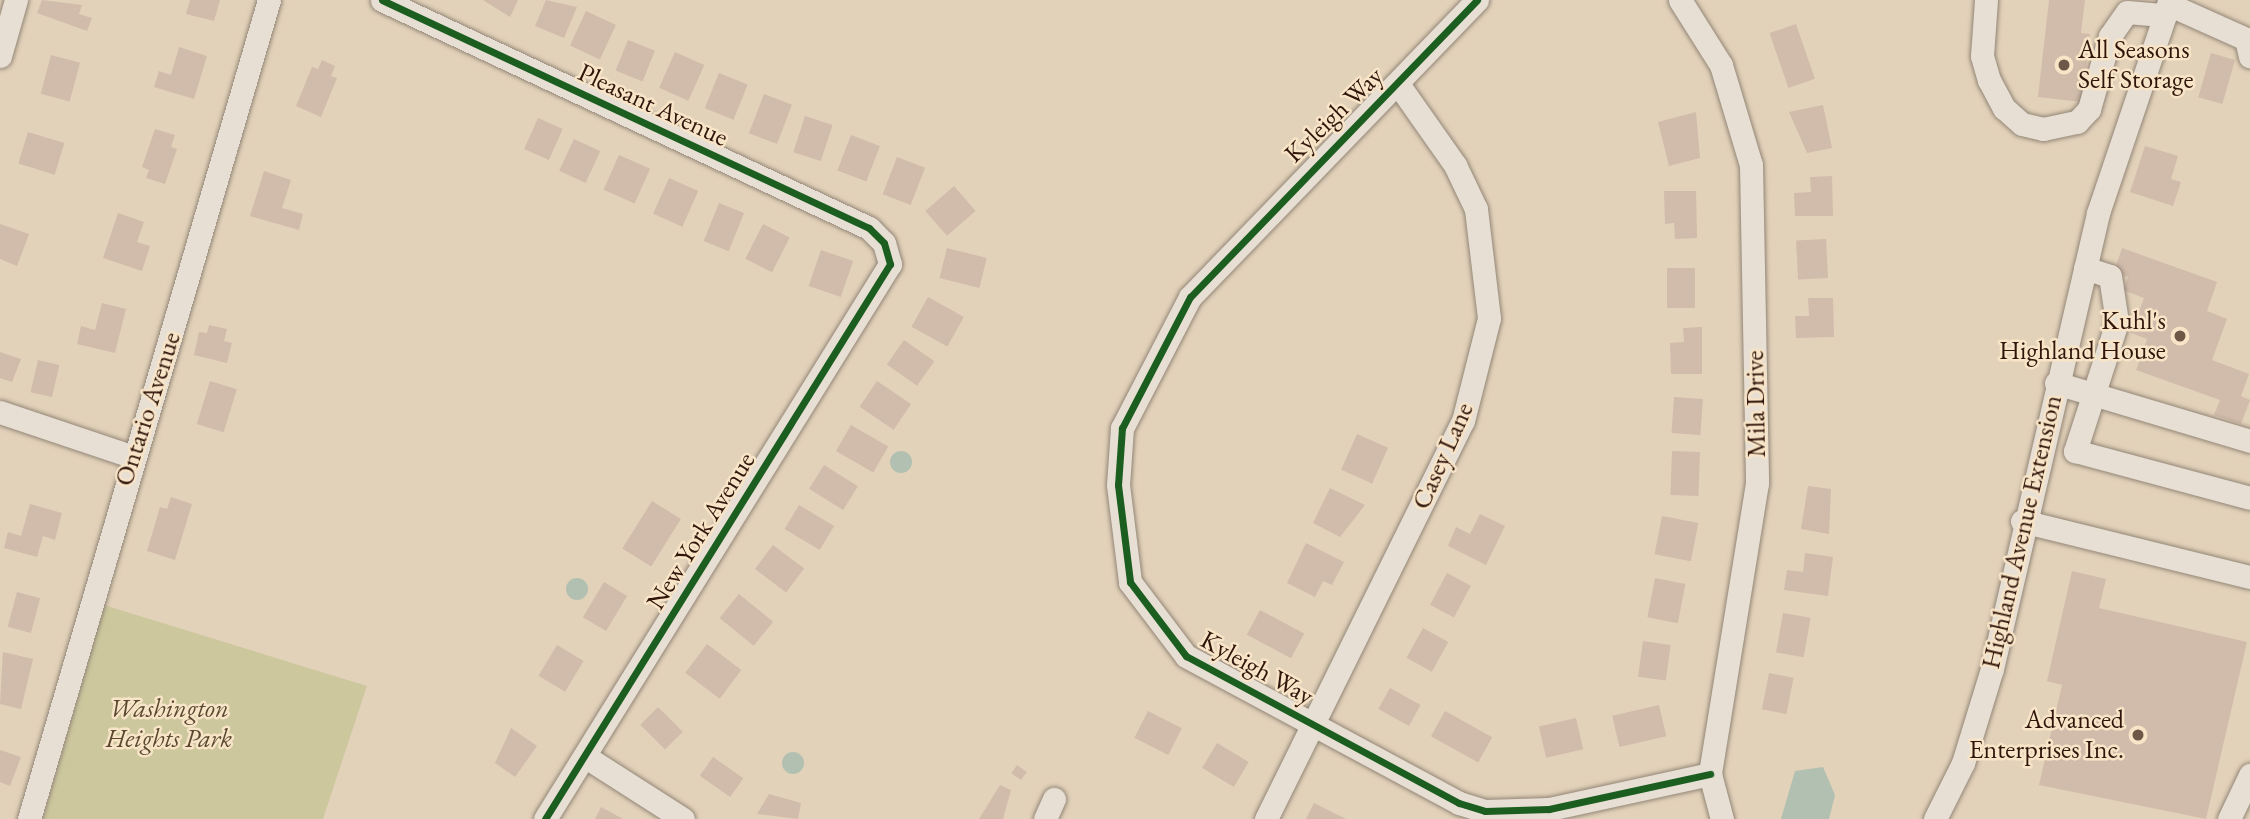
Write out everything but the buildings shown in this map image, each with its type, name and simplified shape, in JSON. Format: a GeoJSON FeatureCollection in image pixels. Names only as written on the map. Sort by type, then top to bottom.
{"type":"FeatureCollection","features":[{"type":"Feature","properties":{"kind":"street"},"geometry":{"type":"LineString","coordinates":[[0,56],[16,0]]}},
{"type":"Feature","properties":{"kind":"street","name":"Ontario Avenue"},"geometry":{"type":"LineString","coordinates":[[29,819],[131,456],[164,366],[269,0]]}},
{"type":"Feature","properties":{"kind":"street","name":"Pleasant Avenue"},"geometry":{"type":"LineString","coordinates":[[382,0],[869,228],[884,243],[890,264]]}},
{"type":"Feature","properties":{"kind":"street","name":"Kyleigh Way"},"geometry":{"type":"LineString","coordinates":[[1477,0],[1398,84],[1278,199],[1190,297],[1122,428],[1122,544],[1130,582],[1150,614],[1186,656],[1485,811],[1549,809],[1710,774]]}},
{"type":"Feature","properties":{"kind":"street","name":"Mila Drive"},"geometry":{"type":"LineString","coordinates":[[1680,0],[1721,65],[1751,165],[1757,483],[1710,774],[1722,819]]}},
{"type":"Feature","properties":{"kind":"street"},"geometry":{"type":"LineString","coordinates":[[1986,0],[1982,56],[1989,80],[2004,108],[2022,124],[2043,129],[2077,122],[2089,109],[2109,36],[2126,12],[2167,6],[2246,39],[2250,57]]}},
{"type":"Feature","properties":{"kind":"street","name":"Highland Avenue Extension"},"geometry":{"type":"LineString","coordinates":[[1936,819],[1963,763],[1992,669],[2022,521],[2085,268],[2167,6]]}},
{"type":"Feature","properties":{"kind":"street","name":"Casey Lane"},"geometry":{"type":"LineString","coordinates":[[1266,819],[1463,421],[1489,318],[1476,209],[1455,165],[1398,84]]}},
{"type":"Feature","properties":{"kind":"street","name":"New York Avenue"},"geometry":{"type":"LineString","coordinates":[[545,819],[890,264]]}},
{"type":"Feature","properties":{"kind":"street"},"geometry":{"type":"LineString","coordinates":[[2085,268],[2110,276],[2117,307],[2116,333],[2089,393],[2075,451],[2250,498]]}},
{"type":"Feature","properties":{"kind":"street"},"geometry":{"type":"LineString","coordinates":[[2056,383],[2250,441]]}},
{"type":"Feature","properties":{"kind":"street"},"geometry":{"type":"LineString","coordinates":[[0,412],[131,456]]}},
{"type":"Feature","properties":{"kind":"street"},"geometry":{"type":"LineString","coordinates":[[2022,521],[2250,577]]}},
{"type":"Feature","properties":{"kind":"street"},"geometry":{"type":"LineString","coordinates":[[586,757],[682,819]]}},
{"type":"Feature","properties":{"kind":"street"},"geometry":{"type":"LineString","coordinates":[[2229,819],[2250,775]]}},
{"type":"Feature","properties":{"kind":"green space","name":"Washington Heights Park"},"geometry":{"type":"Polygon","coordinates":[[[104,605],[367,686],[323,819],[43,819],[104,605]]]}},
{"type":"Feature","properties":{"kind":"shaded area"},"geometry":{"type":"Polygon","coordinates":[[[897,451],[905,451],[912,458],[912,466],[905,473],[897,473],[890,466],[890,458],[897,451]]]}},
{"type":"Feature","properties":{"kind":"shaded area"},"geometry":{"type":"Polygon","coordinates":[[[577,578],[585,581],[588,589],[585,597],[577,600],[569,597],[566,589],[569,581],[577,578]]]}},
{"type":"Feature","properties":{"kind":"shaded area"},"geometry":{"type":"Polygon","coordinates":[[[793,752],[801,755],[804,763],[801,771],[793,774],[785,771],[782,763],[785,755],[793,752]]]}},
{"type":"Feature","properties":{"kind":"shaded area"},"geometry":{"type":"Polygon","coordinates":[[[1823,767],[1835,795],[1829,819],[1781,819],[1795,771],[1823,767]]]}},
{"type":"Feature","properties":{"kind":"cycle path"},"geometry":{"type":"LineString","coordinates":[[382,0],[869,228],[884,243],[890,264],[545,819]]}},
{"type":"Feature","properties":{"kind":"cycle path"},"geometry":{"type":"LineString","coordinates":[[1477,0],[1190,297],[1122,428],[1118,485],[1130,582],[1186,656],[1459,803],[1485,811],[1549,809],[1710,774]]}},
{"type":"Feature","properties":{"kind":"place","name":"All Seasons Self Storage"},"geometry":{"type":"Point","coordinates":[2064,65]}},
{"type":"Feature","properties":{"kind":"place","name":"Kuhl's Highland House"},"geometry":{"type":"Point","coordinates":[2180,336]}},
{"type":"Feature","properties":{"kind":"place","name":"Advanced Enterprises Inc."},"geometry":{"type":"Point","coordinates":[2138,735]}}]}
